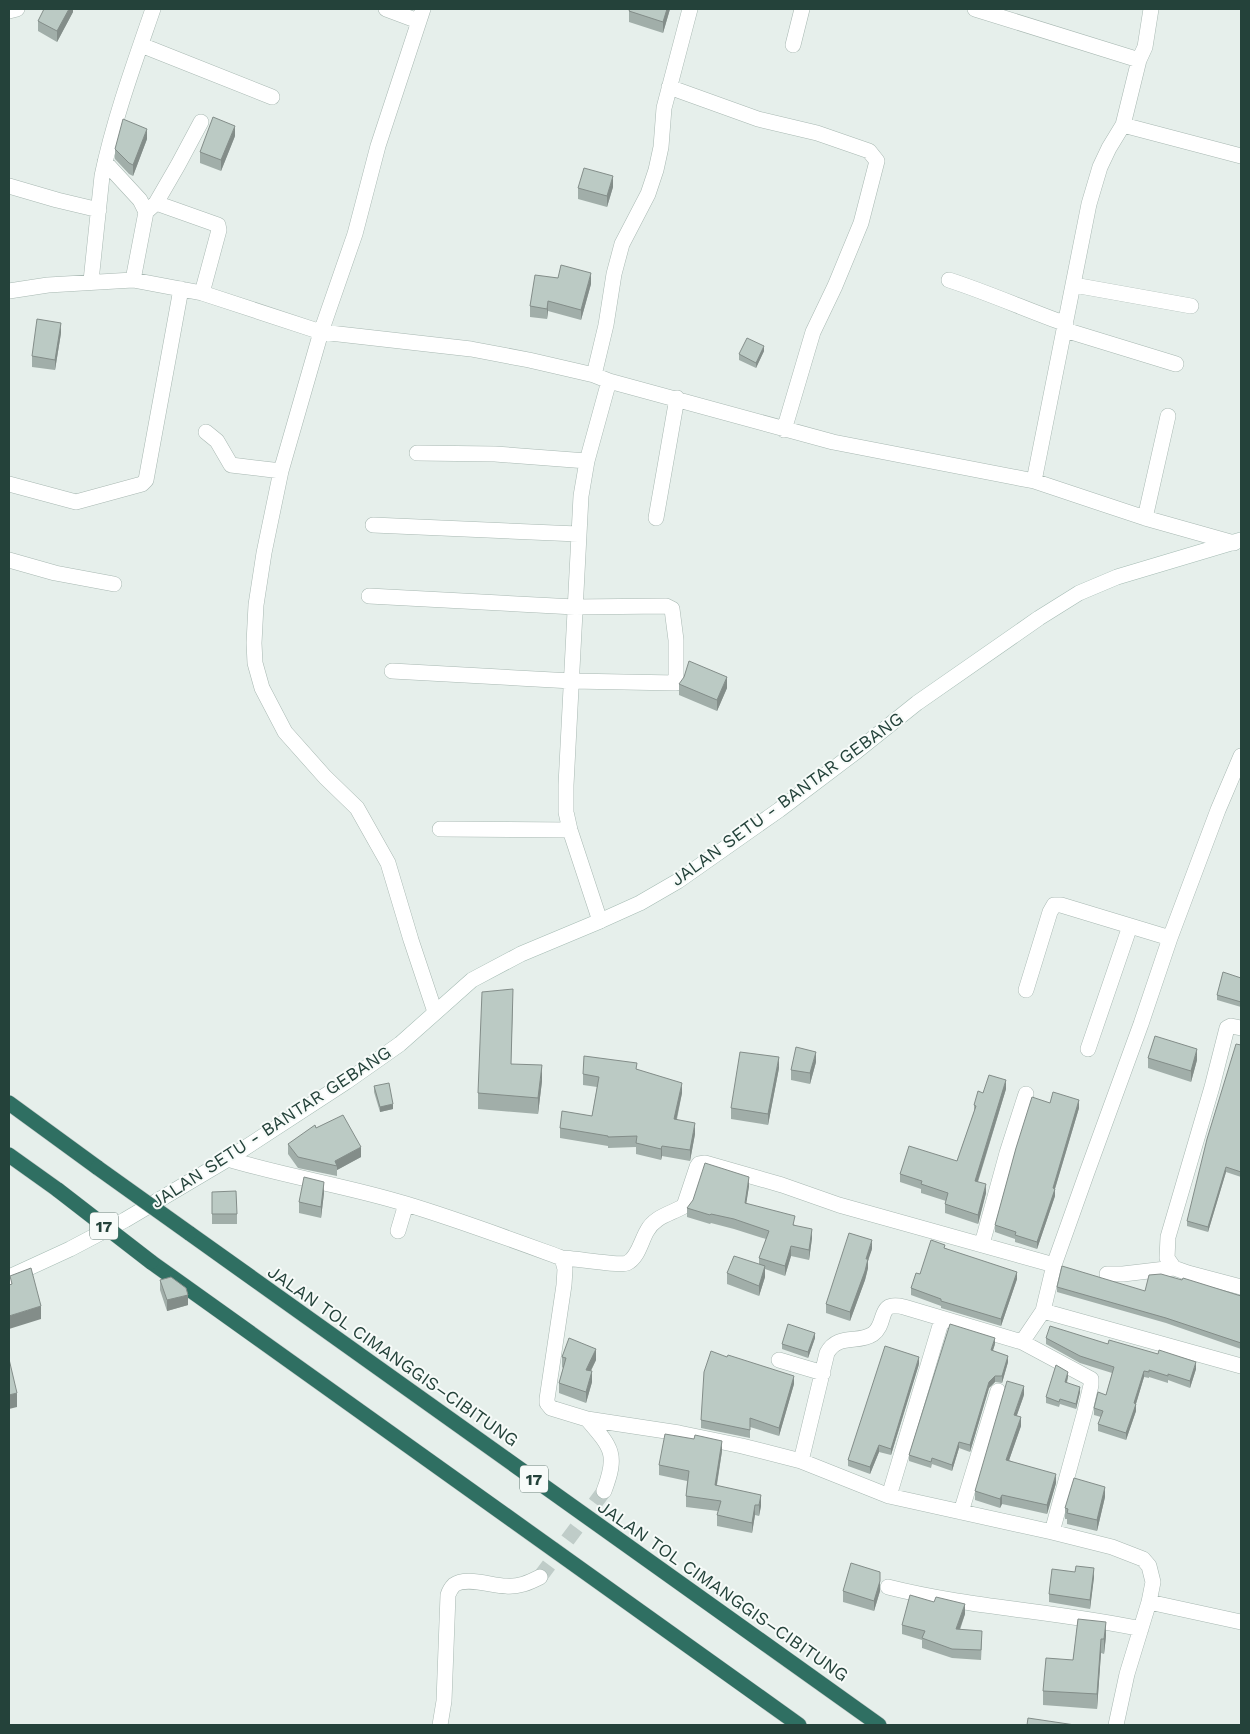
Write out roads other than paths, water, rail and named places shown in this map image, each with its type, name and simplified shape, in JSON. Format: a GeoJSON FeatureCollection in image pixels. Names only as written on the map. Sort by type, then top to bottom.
{"type":"FeatureCollection","features":[{"type":"Feature","properties":{"kind":"highway","name":"JALAN TOL CIMANGGIS–CIBITUNG"},"geometry":{"type":"LineString","coordinates":[[9,1104],[879,1725]]}},
{"type":"Feature","properties":{"kind":"highway","name":"17"},"geometry":{"type":"LineString","coordinates":[[9,1155],[58,1190],[151,1262],[799,1725]]}},
{"type":"Feature","properties":{"kind":"street"},"geometry":{"type":"LineString","coordinates":[[9,11],[17,9]]}},
{"type":"Feature","properties":{"kind":"street"},"geometry":{"type":"LineString","coordinates":[[91,281],[105,162],[116,115],[153,9]]}},
{"type":"Feature","properties":{"kind":"street"},"geometry":{"type":"LineString","coordinates":[[386,9],[420,15],[378,146],[354,234],[321,332],[281,471],[264,553],[256,605],[255,663],[262,688],[285,732],[325,777],[357,808],[388,863],[435,1012]]}},
{"type":"Feature","properties":{"kind":"street"},"geometry":{"type":"LineString","coordinates":[[600,921],[570,830],[566,812],[581,496],[601,378],[606,325],[614,274],[622,244],[648,194],[656,170],[661,147],[664,108],[690,9]]}},
{"type":"Feature","properties":{"kind":"street"},"geometry":{"type":"LineString","coordinates":[[793,45],[802,9]]}},
{"type":"Feature","properties":{"kind":"street"},"geometry":{"type":"LineString","coordinates":[[975,9],[1139,60]]}},
{"type":"Feature","properties":{"kind":"street"},"geometry":{"type":"LineString","coordinates":[[1034,481],[1089,204],[1100,168],[1123,125],[1139,60],[1145,47],[1151,9]]}},
{"type":"Feature","properties":{"kind":"street"},"geometry":{"type":"LineString","coordinates":[[140,45],[272,97]]}},
{"type":"Feature","properties":{"kind":"street"},"geometry":{"type":"LineString","coordinates":[[669,87],[758,119],[817,133],[869,151],[877,162],[861,223],[835,286],[813,332],[784,430]]}},
{"type":"Feature","properties":{"kind":"street"},"geometry":{"type":"LineString","coordinates":[[133,280],[151,208],[178,165],[201,122]]}},
{"type":"Feature","properties":{"kind":"street"},"geometry":{"type":"LineString","coordinates":[[1123,125],[1241,156]]}},
{"type":"Feature","properties":{"kind":"street"},"geometry":{"type":"LineString","coordinates":[[105,162],[140,200],[151,208],[217,225],[219,228],[202,293]]}},
{"type":"Feature","properties":{"kind":"street"},"geometry":{"type":"LineString","coordinates":[[9,186],[99,210]]}},
{"type":"Feature","properties":{"kind":"street"},"geometry":{"type":"LineString","coordinates":[[9,291],[91,281],[133,280],[202,293],[321,332],[471,349],[529,360],[677,398],[784,430],[833,442],[1034,481],[1145,518],[1238,542]]}},
{"type":"Feature","properties":{"kind":"street"},"geometry":{"type":"LineString","coordinates":[[950,280],[990,294],[1065,327],[1176,364]]}},
{"type":"Feature","properties":{"kind":"street"},"geometry":{"type":"LineString","coordinates":[[1074,285],[1191,306]]}},
{"type":"Feature","properties":{"kind":"street"},"geometry":{"type":"LineString","coordinates":[[9,484],[76,502],[139,485],[146,480],[181,289]]}},
{"type":"Feature","properties":{"kind":"street"},"geometry":{"type":"LineString","coordinates":[[656,518],[677,398]]}},
{"type":"Feature","properties":{"kind":"street"},"geometry":{"type":"LineString","coordinates":[[1145,518],[1168,416]]}},
{"type":"Feature","properties":{"kind":"street"},"geometry":{"type":"LineString","coordinates":[[206,432],[217,441],[231,465],[281,471]]}},
{"type":"Feature","properties":{"kind":"street"},"geometry":{"type":"LineString","coordinates":[[417,452],[495,454],[587,461]]}},
{"type":"Feature","properties":{"kind":"street"},"geometry":{"type":"LineString","coordinates":[[373,525],[578,534]]}},
{"type":"Feature","properties":{"kind":"street","name":"JALAN SETU - BANTAR GEBANG"},"geometry":{"type":"LineString","coordinates":[[12,1271],[70,1249],[125,1220],[228,1159],[354,1077],[400,1044],[472,980],[520,954],[640,903],[678,881],[787,804],[917,704],[1039,618],[1079,593],[1117,577],[1238,542]]}},
{"type":"Feature","properties":{"kind":"street"},"geometry":{"type":"LineString","coordinates":[[9,560],[55,573],[114,584]]}},
{"type":"Feature","properties":{"kind":"street"},"geometry":{"type":"LineString","coordinates":[[369,596],[575,607],[666,606],[672,609],[676,640],[677,681],[674,683],[572,681],[392,671]]}},
{"type":"Feature","properties":{"kind":"street"},"geometry":{"type":"LineString","coordinates":[[1022,1342],[1043,1311],[1054,1265],[1170,938],[1218,810],[1241,756]]}},
{"type":"Feature","properties":{"kind":"street"},"geometry":{"type":"LineString","coordinates":[[440,830],[570,830]]}},
{"type":"Feature","properties":{"kind":"street"},"geometry":{"type":"LineString","coordinates":[[1026,990],[1050,912],[1054,905],[1061,905],[1170,938]]}},
{"type":"Feature","properties":{"kind":"street"},"geometry":{"type":"LineString","coordinates":[[1088,1049],[1130,926]]}},
{"type":"Feature","properties":{"kind":"street"},"geometry":{"type":"LineString","coordinates":[[1174,1268],[1167,1258],[1168,1236],[1212,1088],[1227,1028],[1231,1026],[1241,1028]]}},
{"type":"Feature","properties":{"kind":"street"},"geometry":{"type":"LineString","coordinates":[[982,1244],[1006,1153],[1026,1094]]}},
{"type":"Feature","properties":{"kind":"street"},"geometry":{"type":"LineString","coordinates":[[228,1159],[406,1204],[562,1258],[615,1264],[628,1262],[635,1255],[651,1225],[662,1216],[684,1206],[697,1167],[699,1164],[705,1163],[782,1185],[839,1205],[914,1227],[1054,1265]]}},
{"type":"Feature","properties":{"kind":"street"},"geometry":{"type":"LineString","coordinates":[[398,1231],[406,1204]]}},
{"type":"Feature","properties":{"kind":"street"},"geometry":{"type":"LineString","coordinates":[[562,1258],[565,1270],[564,1285],[547,1403],[554,1410],[587,1419],[679,1433],[742,1446],[801,1462],[889,1496],[1052,1532],[1112,1548],[1144,1559],[1149,1566],[1153,1582],[1149,1602],[1127,1674],[1116,1725]]}},
{"type":"Feature","properties":{"kind":"street"},"geometry":{"type":"LineString","coordinates":[[1107,1274],[1124,1274],[1174,1268],[1241,1286]]}},
{"type":"Feature","properties":{"kind":"street"},"geometry":{"type":"LineString","coordinates":[[801,1462],[827,1353],[838,1342],[871,1335],[878,1328],[884,1313],[891,1305],[904,1307],[1022,1342],[1091,1379],[1092,1385],[1052,1532]]}},
{"type":"Feature","properties":{"kind":"street"},"geometry":{"type":"LineString","coordinates":[[1043,1311],[1241,1366]]}},
{"type":"Feature","properties":{"kind":"street"},"geometry":{"type":"LineString","coordinates":[[889,1496],[942,1319]]}},
{"type":"Feature","properties":{"kind":"street"},"geometry":{"type":"LineString","coordinates":[[779,1360],[823,1373]]}},
{"type":"Feature","properties":{"kind":"street"},"geometry":{"type":"LineString","coordinates":[[961,1512],[998,1392]]}},
{"type":"Feature","properties":{"kind":"street"},"geometry":{"type":"LineString","coordinates":[[587,1419],[612,1454],[612,1464],[604,1491]]}},
{"type":"Feature","properties":{"kind":"street"},"geometry":{"type":"LineString","coordinates":[[440,1725],[444,1701],[448,1595],[454,1585],[465,1581],[516,1586],[525,1584],[540,1576]]}},
{"type":"Feature","properties":{"kind":"street"},"geometry":{"type":"LineString","coordinates":[[888,1586],[924,1596],[959,1602],[1096,1619],[1140,1629]]}},
{"type":"Feature","properties":{"kind":"street"},"geometry":{"type":"LineString","coordinates":[[1149,1602],[1241,1622]]}},
{"type":"Feature","properties":{"kind":"tunnel"},"geometry":{"type":"LineString","coordinates":[[540,1577],[604,1491]]}}]}
